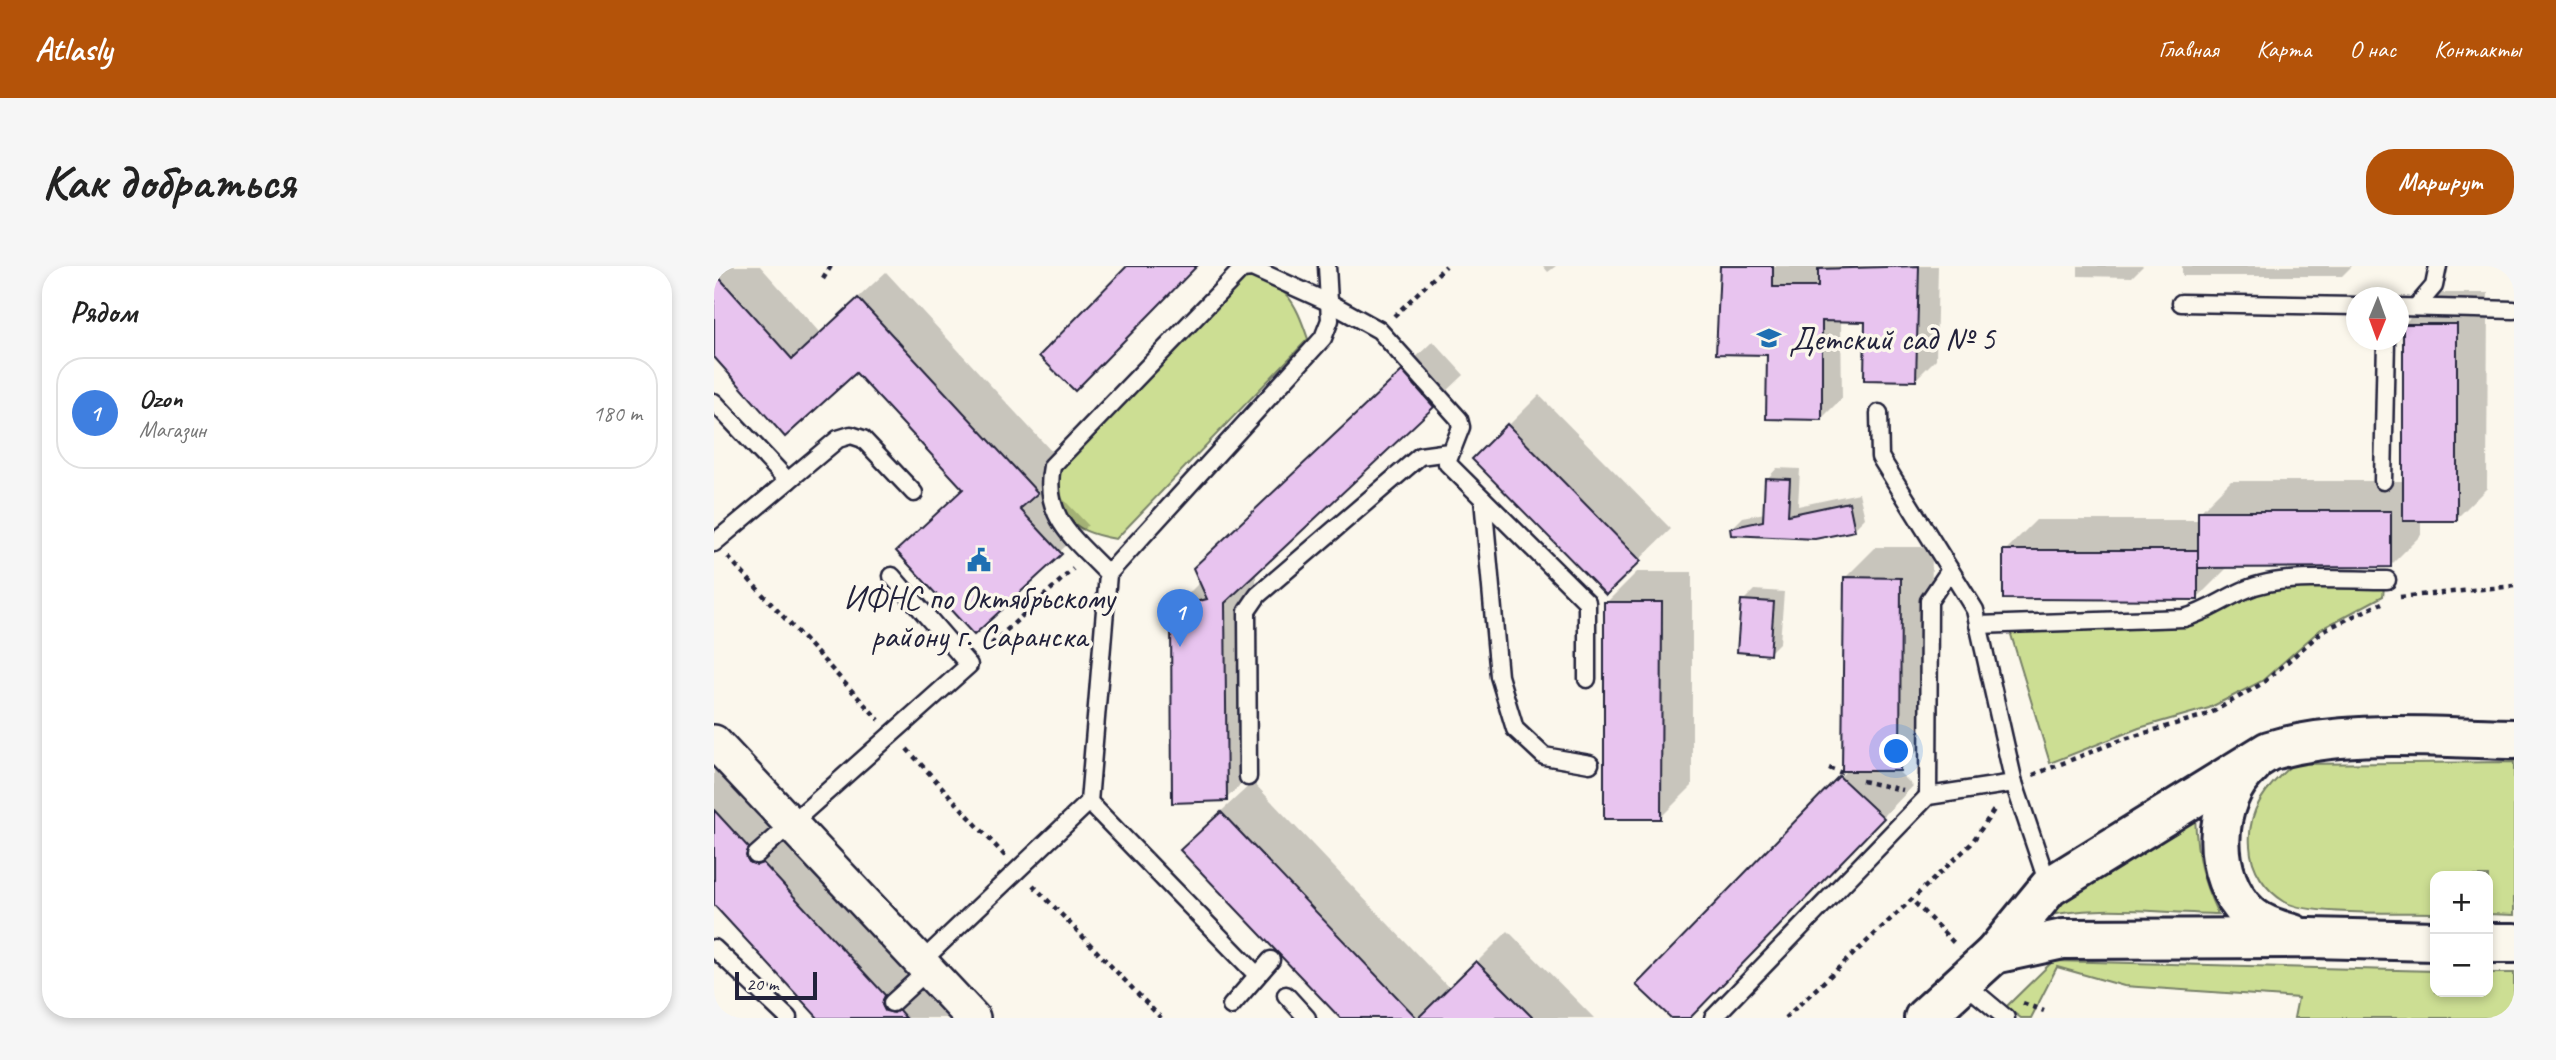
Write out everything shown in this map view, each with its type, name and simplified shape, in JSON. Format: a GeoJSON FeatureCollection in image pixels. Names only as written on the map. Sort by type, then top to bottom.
{"type":"FeatureCollection","features":[{"type":"Feature","properties":{"kind":"street"},"geometry":{"type":"LineString","coordinates":[[1924,1018],[1994,954],[2049,887],[2269,751],[2300,742],[2338,737],[2514,739]]}},
{"type":"Feature","properties":{"kind":"street"},"geometry":{"type":"LineString","coordinates":[[714,742],[973,1018]]}},
{"type":"Feature","properties":{"kind":"street"},"geometry":{"type":"LineString","coordinates":[[2269,751],[2246,771],[2228,799],[2220,830],[2222,860],[2231,889],[2249,914],[2274,930],[2311,938]]}},
{"type":"Feature","properties":{"kind":"street"},"geometry":{"type":"LineString","coordinates":[[1994,954],[2063,939],[2311,938],[2430,941]]}},
{"type":"Feature","properties":{"kind":"street"},"geometry":{"type":"LineString","coordinates":[[2493,943],[2514,943]]}},
{"type":"Feature","properties":{"kind":"lane"},"geometry":{"type":"LineString","coordinates":[[892,1003],[1018,869],[1089,802],[1108,574],[1323,338],[1330,320],[1327,266]]}},
{"type":"Feature","properties":{"kind":"lane"},"geometry":{"type":"LineString","coordinates":[[2416,307],[2434,286],[2438,266]]}},
{"type":"Feature","properties":{"kind":"lane"},"geometry":{"type":"LineString","coordinates":[[1108,574],[1055,515],[1051,502],[1052,466],[1242,269],[1257,270],[1330,303],[1379,330],[1459,419],[1461,427],[1447,463],[1587,602],[1587,679]]}},
{"type":"Feature","properties":{"kind":"lane"},"geometry":{"type":"LineString","coordinates":[[2181,303],[2346,306]]}},
{"type":"Feature","properties":{"kind":"lane"},"geometry":{"type":"LineString","coordinates":[[2409,307],[2514,310]]}},
{"type":"Feature","properties":{"kind":"lane"},"geometry":{"type":"LineString","coordinates":[[2383,481],[2386,350]]}},
{"type":"Feature","properties":{"kind":"lane"},"geometry":{"type":"LineString","coordinates":[[714,402],[788,481]]}},
{"type":"Feature","properties":{"kind":"lane"},"geometry":{"type":"LineString","coordinates":[[1879,413],[1880,457],[1975,610],[2014,783],[2049,887]]}},
{"type":"Feature","properties":{"kind":"lane"},"geometry":{"type":"LineString","coordinates":[[715,543],[838,439],[851,435],[863,439],[914,493]]}},
{"type":"Feature","properties":{"kind":"lane"},"geometry":{"type":"LineString","coordinates":[[1248,777],[1247,611],[1258,595],[1420,456],[1450,452]]}},
{"type":"Feature","properties":{"kind":"lane"},"geometry":{"type":"LineString","coordinates":[[1483,499],[1499,676],[1515,729],[1544,756],[1590,764]]}},
{"type":"Feature","properties":{"kind":"lane"},"geometry":{"type":"LineString","coordinates":[[1928,796],[1929,601],[1950,570]]}},
{"type":"Feature","properties":{"kind":"lane"},"geometry":{"type":"LineString","coordinates":[[756,855],[969,665],[892,576]]}},
{"type":"Feature","properties":{"kind":"lane"},"geometry":{"type":"LineString","coordinates":[[1978,625],[2184,618],[2208,612],[2229,595],[2269,583],[2387,580]]}},
{"type":"Feature","properties":{"kind":"lane"},"geometry":{"type":"LineString","coordinates":[[1713,1018],[1928,796],[2014,783]]}},
{"type":"Feature","properties":{"kind":"lane"},"geometry":{"type":"LineString","coordinates":[[1089,802],[1256,974]]}},
{"type":"Feature","properties":{"kind":"lane"},"geometry":{"type":"LineString","coordinates":[[714,948],[788,1018]]}},
{"type":"Feature","properties":{"kind":"lane"},"geometry":{"type":"LineString","coordinates":[[1231,1006],[1256,974],[1271,961]]}},
{"type":"Feature","properties":{"kind":"lane"},"geometry":{"type":"LineString","coordinates":[[1963,982],[2006,1018]]}},
{"type":"Feature","properties":{"kind":"lane"},"geometry":{"type":"LineString","coordinates":[[1286,995],[1307,1018]]}},
{"type":"Feature","properties":{"kind":"path"},"geometry":{"type":"LineString","coordinates":[[822,279],[831,266]]}},
{"type":"Feature","properties":{"kind":"path"},"geometry":{"type":"LineString","coordinates":[[1379,330],[1446,266]]}},
{"type":"Feature","properties":{"kind":"path"},"geometry":{"type":"LineString","coordinates":[[715,543],[1018,869],[1161,1018]]}},
{"type":"Feature","properties":{"kind":"path"},"geometry":{"type":"LineString","coordinates":[[969,665],[1090,555]]}},
{"type":"Feature","properties":{"kind":"path"},"geometry":{"type":"LineString","coordinates":[[1785,1018],[1971,844],[2014,783],[2121,740],[2209,714],[2263,683],[2324,630],[2395,597],[2514,586]]}},
{"type":"Feature","properties":{"kind":"path"},"geometry":{"type":"LineString","coordinates":[[1829,768],[1842,773]]}},
{"type":"Feature","properties":{"kind":"path"},"geometry":{"type":"LineString","coordinates":[[1862,781],[1928,796]]}},
{"type":"Feature","properties":{"kind":"green space"},"geometry":{"type":"Polygon","coordinates":[[[1245,274],[1271,283],[1287,296],[1298,313],[1308,339],[1116,539],[1086,531],[1076,525],[1065,509],[1058,468],[1245,274]]]}},
{"type":"Feature","properties":{"kind":"green space"},"geometry":{"type":"Polygon","coordinates":[[[2273,587],[2384,587],[2383,596],[2321,629],[2262,681],[2209,708],[2139,728],[2050,763],[2009,628],[2187,624],[2211,618],[2233,598],[2273,587]]]}},
{"type":"Feature","properties":{"kind":"green space"},"geometry":{"type":"Polygon","coordinates":[[[2514,762],[2514,915],[2493,914],[2493,871],[2430,871],[2430,913],[2314,909],[2285,902],[2265,885],[2256,871],[2251,855],[2250,833],[2260,800],[2274,781],[2293,764],[2514,762]]]}},
{"type":"Feature","properties":{"kind":"green space"},"geometry":{"type":"Polygon","coordinates":[[[2195,817],[2201,867],[2218,914],[2104,910],[2058,913],[2036,918],[2195,817]]]}},
{"type":"Feature","properties":{"kind":"green space"},"geometry":{"type":"Polygon","coordinates":[[[2053,961],[2430,971],[2430,997],[2493,997],[2493,973],[2514,973],[2514,1018],[2294,1018],[2298,998],[2124,986],[2057,967],[2031,1018],[2021,1018],[2006,1007],[2053,961]]]}},
{"type":"Feature","properties":{"kind":"building"},"geometry":{"type":"Polygon","coordinates":[[[1127,266],[1197,266],[1075,391],[1039,356],[1127,266]]]}},
{"type":"Feature","properties":{"kind":"building","name":"Детский сад № 5"},"geometry":{"type":"Polygon","coordinates":[[[1720,266],[1773,266],[1773,287],[1818,287],[1818,269],[1919,266],[1916,381],[1864,380],[1865,322],[1822,321],[1822,420],[1766,419],[1767,355],[1716,354],[1720,266]]]}},
{"type":"Feature","properties":{"kind":"building"},"geometry":{"type":"Polygon","coordinates":[[[714,272],[792,359],[858,298],[1038,493],[1020,509],[1062,554],[974,635],[896,551],[963,489],[856,373],[785,437],[714,357],[714,272]]]}},
{"type":"Feature","properties":{"kind":"building"},"geometry":{"type":"Polygon","coordinates":[[[2409,324],[2457,324],[2457,521],[2403,521],[2403,350],[2409,350],[2409,324]]]}},
{"type":"Feature","properties":{"kind":"building"},"geometry":{"type":"Polygon","coordinates":[[[1402,371],[1434,407],[1225,603],[1227,801],[1172,803],[1171,608],[1207,599],[1193,568],[1402,371]]]}},
{"type":"Feature","properties":{"kind":"building"},"geometry":{"type":"Polygon","coordinates":[[[1507,424],[1641,561],[1606,595],[1472,459],[1507,424]]]}},
{"type":"Feature","properties":{"kind":"building"},"geometry":{"type":"Polygon","coordinates":[[[1765,478],[1790,479],[1788,515],[1849,502],[1855,531],[1815,539],[1731,535],[1730,528],[1763,521],[1765,478]]]}},
{"type":"Feature","properties":{"kind":"building"},"geometry":{"type":"Polygon","coordinates":[[[2198,511],[2391,511],[2391,567],[2198,568],[2198,511]]]}},
{"type":"Feature","properties":{"kind":"building"},"geometry":{"type":"Polygon","coordinates":[[[2003,550],[2198,550],[2198,600],[2003,599],[2003,550]]]}},
{"type":"Feature","properties":{"kind":"building"},"geometry":{"type":"Polygon","coordinates":[[[1844,577],[1901,578],[1900,771],[1842,771],[1844,577]]]}},
{"type":"Feature","properties":{"kind":"building"},"geometry":{"type":"Polygon","coordinates":[[[1741,600],[1774,602],[1770,655],[1737,652],[1741,600]]]}},
{"type":"Feature","properties":{"kind":"building"},"geometry":{"type":"Polygon","coordinates":[[[1604,602],[1662,602],[1661,819],[1604,819],[1604,602]]]}},
{"type":"Feature","properties":{"kind":"building"},"geometry":{"type":"Polygon","coordinates":[[[1839,776],[1884,818],[1690,1018],[1671,1018],[1636,985],[1839,776]]]}},
{"type":"Feature","properties":{"kind":"building"},"geometry":{"type":"Polygon","coordinates":[[[714,810],[749,848],[746,856],[749,862],[757,865],[763,863],[885,995],[882,1005],[885,1011],[894,1013],[899,1010],[906,1018],[818,1018],[714,905],[714,810]]]}},
{"type":"Feature","properties":{"kind":"building"},"geometry":{"type":"Polygon","coordinates":[[[1221,812],[1417,1018],[1340,1018],[1277,952],[1180,850],[1221,812]]]}},
{"type":"Feature","properties":{"kind":"building"},"geometry":{"type":"Polygon","coordinates":[[[1476,961],[1533,1018],[1418,1018],[1476,961]]]}},
{"type":"Feature","properties":{"kind":"place","name":"Детский сад № 5"},"geometry":{"type":"Point","coordinates":[1769,338]}},
{"type":"Feature","properties":{"kind":"place","name":"ИФНС по Октябрьскому району г. Саранска"},"geometry":{"type":"Point","coordinates":[979,560]}},
{"type":"Feature","properties":{"kind":"place","name":"Ozon"},"geometry":{"type":"Point","coordinates":[1180,647]}}]}
